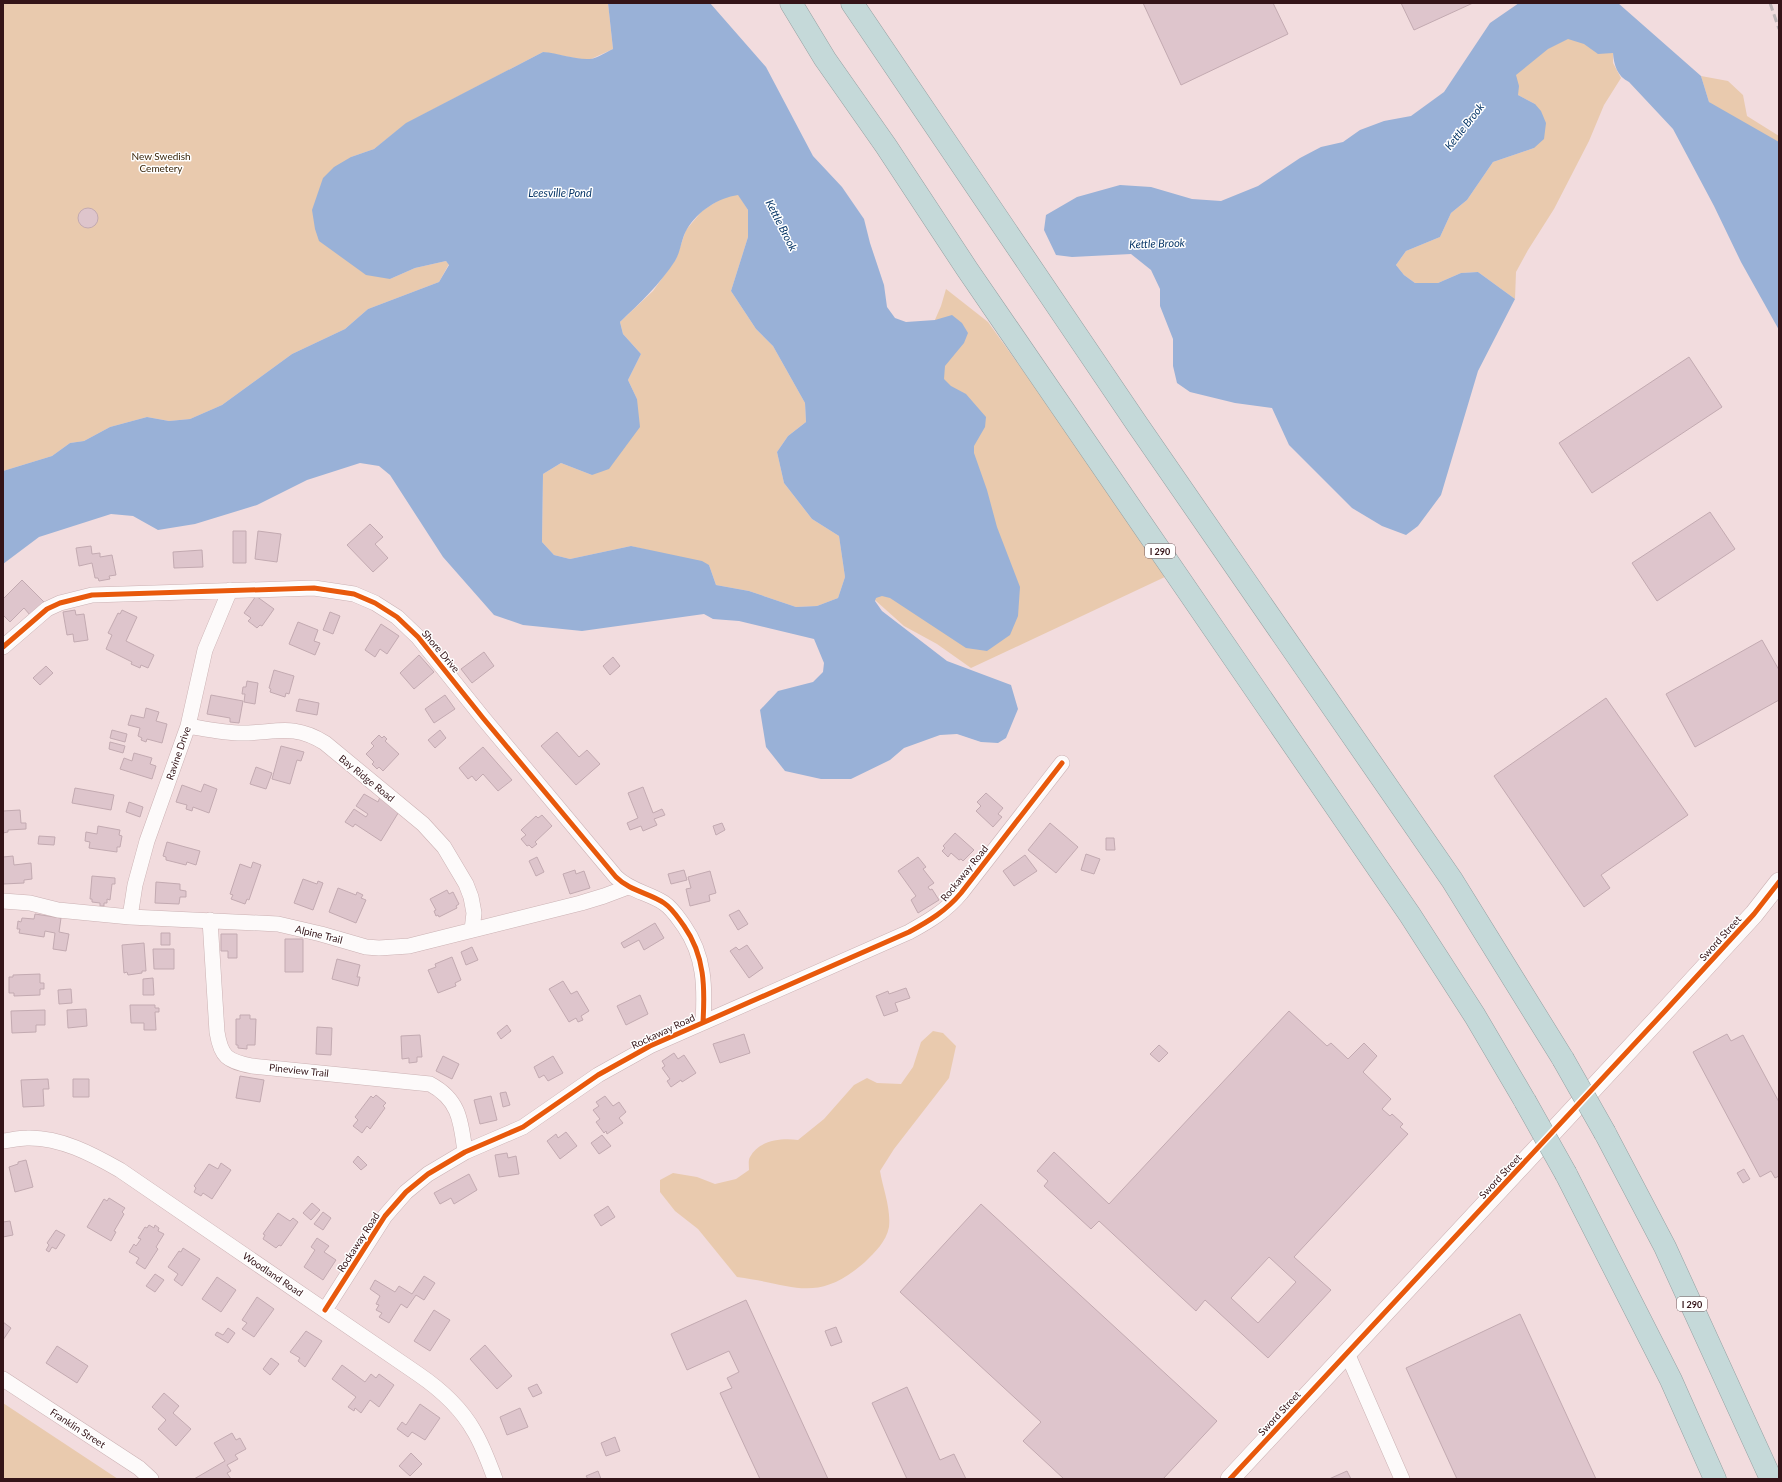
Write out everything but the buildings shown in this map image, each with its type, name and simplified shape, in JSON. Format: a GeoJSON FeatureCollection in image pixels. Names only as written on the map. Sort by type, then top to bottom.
{"type":"FeatureCollection","features":[{"type":"Feature","properties":{"kind":"highway","name":"I 290"},"geometry":{"type":"LineString","coordinates":[[791,3],[825,59],[886,146],[966,269],[1410,915],[1475,1016],[1566,1174],[1671,1380],[1715,1479]]}},
{"type":"Feature","properties":{"kind":"highway","name":"I 290"},"geometry":{"type":"LineString","coordinates":[[852,3],[1142,430],[1452,880],[1563,1058],[1665,1246],[1770,1479]]}},
{"type":"Feature","properties":{"kind":"street","name":"Shore Drive"},"geometry":{"type":"LineString","coordinates":[[3,647],[47,608],[67,601],[92,596],[314,588],[354,594],[375,603],[397,617],[418,636],[484,718],[612,871],[628,887],[654,898],[672,910],[694,942],[703,971],[703,1022]]}},
{"type":"Feature","properties":{"kind":"street","name":"Ravine Drive"},"geometry":{"type":"LineString","coordinates":[[130,917],[135,885],[147,841],[188,726],[205,650],[230,590]]}},
{"type":"Feature","properties":{"kind":"street","name":"Bay Ridge Road"},"geometry":{"type":"LineString","coordinates":[[188,726],[241,733],[293,730],[314,737],[325,743],[423,824],[444,847],[472,897],[474,913],[472,930]]}},
{"type":"Feature","properties":{"kind":"street","name":"Rockaway Road"},"geometry":{"type":"LineString","coordinates":[[325,1310],[385,1216],[406,1192],[428,1174],[465,1152],[523,1127],[623,1059],[703,1022],[909,932],[939,915],[951,905],[961,893],[1062,763]]}},
{"type":"Feature","properties":{"kind":"street","name":"Sword Street"},"geometry":{"type":"LineString","coordinates":[[1230,1479],[1677,998],[1754,914],[1779,882]]}},
{"type":"Feature","properties":{"kind":"street","name":"Alpine Trail"},"geometry":{"type":"LineString","coordinates":[[3,900],[30,903],[58,910],[130,917],[278,924],[366,947],[379,948],[409,946],[581,903],[628,887]]}},
{"type":"Feature","properties":{"kind":"street","name":"Pineview Trail"},"geometry":{"type":"LineString","coordinates":[[210,920],[217,1032],[220,1049],[225,1055],[233,1061],[252,1066],[430,1084],[446,1094],[453,1102],[461,1123],[465,1152]]}},
{"type":"Feature","properties":{"kind":"street","name":"Woodland Road"},"geometry":{"type":"LineString","coordinates":[[3,1141],[28,1138],[47,1140],[65,1144],[100,1159],[138,1182],[325,1310],[418,1374],[444,1395],[460,1411],[474,1430],[495,1479]]}},
{"type":"Feature","properties":{"kind":"street"},"geometry":{"type":"LineString","coordinates":[[1347,1354],[1402,1479]]}},
{"type":"Feature","properties":{"kind":"street","name":"Franklin Street"},"geometry":{"type":"LineString","coordinates":[[3,1379],[139,1468],[151,1479]]}},
{"type":"Feature","properties":{"kind":"green space","name":"New Swedish Cemetery"},"geometry":{"type":"Polygon","coordinates":[[[3,3],[608,3],[613,49],[591,59],[580,59],[543,52],[407,123],[374,149],[351,157],[390,279],[415,268],[446,261],[449,264],[439,282],[368,309],[345,329],[292,354],[222,405],[190,419],[169,421],[147,417],[110,427],[84,441],[70,443],[52,456],[3,471],[3,3]]]}},
{"type":"Feature","properties":{"kind":"green space"},"geometry":{"type":"Polygon","coordinates":[[[1574,26],[1613,52],[1613,63],[1621,78],[1604,105],[1589,141],[1554,209],[1516,272],[1515,299],[1478,272],[1461,273],[1438,283],[1415,283],[1404,275],[1396,265],[1406,251],[1440,237],[1451,213],[1467,200],[1493,162],[1534,148],[1535,104],[1518,95],[1511,70],[1574,26]]]}},
{"type":"Feature","properties":{"kind":"green space"},"geometry":{"type":"Polygon","coordinates":[[[1701,76],[1728,81],[1743,95],[1747,116],[1779,136],[1779,230],[1709,102],[1701,76]]]}},
{"type":"Feature","properties":{"kind":"green space"},"geometry":{"type":"Polygon","coordinates":[[[738,194],[748,210],[748,237],[731,291],[756,329],[773,346],[805,403],[806,422],[788,436],[777,452],[784,483],[812,519],[839,536],[845,577],[838,598],[817,606],[796,607],[749,591],[716,585],[709,565],[631,546],[570,559],[554,555],[542,542],[543,474],[561,463],[592,475],[637,399],[628,380],[641,354],[623,334],[620,322],[653,291],[676,259],[686,230],[702,211],[722,198],[738,194]]]}},
{"type":"Feature","properties":{"kind":"green space"},"geometry":{"type":"Polygon","coordinates":[[[946,289],[988,322],[1117,501],[1167,576],[971,668],[937,644],[904,626],[866,592],[917,361],[941,306],[946,289]]]}},
{"type":"Feature","properties":{"kind":"green space"},"geometry":{"type":"Polygon","coordinates":[[[933,1031],[943,1033],[956,1046],[949,1078],[894,1149],[880,1171],[889,1213],[888,1232],[883,1242],[873,1254],[848,1275],[832,1283],[818,1287],[804,1288],[789,1287],[737,1277],[698,1229],[675,1211],[660,1192],[660,1180],[673,1173],[697,1177],[715,1184],[736,1179],[749,1170],[749,1158],[759,1147],[771,1141],[785,1139],[798,1140],[824,1119],[854,1085],[867,1078],[877,1083],[901,1084],[913,1067],[921,1042],[933,1031]]]}},
{"type":"Feature","properties":{"kind":"green space"},"geometry":{"type":"Polygon","coordinates":[[[3,1403],[118,1479],[3,1479],[3,1403]]]}},
{"type":"Feature","properties":{"kind":"water","name":"Leesville Pond"},"geometry":{"type":"Polygon","coordinates":[[[608,3],[710,3],[766,67],[813,156],[842,187],[864,219],[870,243],[884,285],[887,307],[895,318],[906,322],[935,320],[952,315],[962,323],[968,333],[964,343],[945,366],[944,379],[951,386],[966,394],[986,417],[985,427],[974,446],[974,453],[987,490],[997,527],[1020,587],[1018,616],[1010,635],[987,651],[966,648],[890,598],[882,596],[876,598],[875,601],[882,611],[947,661],[1011,685],[1018,709],[1006,738],[998,743],[981,742],[957,734],[940,735],[904,748],[890,760],[851,779],[821,779],[785,771],[766,747],[760,710],[778,691],[813,682],[823,672],[824,663],[814,639],[739,621],[713,619],[704,614],[582,631],[523,625],[494,615],[443,557],[390,475],[379,466],[360,463],[307,480],[257,505],[195,524],[158,530],[133,516],[111,514],[39,537],[3,564],[3,471],[52,456],[70,443],[84,441],[110,427],[147,417],[169,421],[190,419],[222,405],[292,354],[345,329],[368,309],[439,282],[449,265],[446,261],[415,268],[390,279],[366,275],[319,241],[315,229],[312,210],[323,178],[334,167],[351,157],[374,149],[406,123],[543,52],[590,59],[613,49],[608,3]],[[738,195],[716,202],[703,211],[687,229],[677,257],[663,278],[620,322],[623,334],[641,354],[628,380],[637,399],[640,427],[609,469],[592,475],[561,463],[543,474],[542,542],[554,555],[570,559],[631,546],[702,561],[709,565],[716,585],[749,591],[796,607],[817,606],[838,598],[845,577],[839,536],[812,519],[784,483],[777,452],[788,436],[806,422],[805,403],[773,346],[756,329],[731,291],[748,237],[748,210],[738,195]]]}},
{"type":"Feature","properties":{"kind":"water","name":"Kettle Brook"},"geometry":{"type":"Polygon","coordinates":[[[1519,3],[1618,3],[1701,76],[1709,102],[1779,142],[1779,330],[1741,262],[1714,206],[1673,129],[1629,82],[1622,77],[1615,66],[1613,53],[1598,54],[1584,44],[1568,39],[1548,49],[1516,75],[1519,86],[1518,95],[1535,104],[1541,111],[1546,123],[1544,139],[1534,148],[1493,162],[1467,200],[1451,213],[1440,237],[1406,251],[1396,265],[1404,275],[1415,283],[1438,283],[1461,273],[1478,272],[1515,299],[1478,371],[1441,495],[1418,526],[1406,535],[1382,526],[1352,508],[1289,445],[1272,408],[1235,403],[1190,392],[1177,383],[1173,366],[1173,339],[1160,306],[1160,289],[1151,270],[1131,254],[1072,257],[1056,255],[1044,230],[1046,215],[1077,197],[1120,185],[1151,187],[1192,199],[1221,201],[1258,186],[1300,158],[1321,147],[1343,142],[1360,130],[1384,121],[1411,116],[1444,92],[1490,23],[1519,3]]]}},
{"type":"Feature","properties":{"kind":"railway"},"geometry":{"type":"LineString","coordinates":[[1770,3],[1779,29]]}},
{"type":"Feature","properties":{"kind":"cycle path"},"geometry":{"type":"LineString","coordinates":[[3,647],[47,609],[60,603],[92,595],[314,588],[354,594],[375,603],[397,617],[418,637],[483,718],[616,877],[627,886],[664,903],[675,914],[691,937],[700,961],[704,997],[703,1022]]}},
{"type":"Feature","properties":{"kind":"cycle path"},"geometry":{"type":"LineString","coordinates":[[325,1310],[385,1216],[406,1192],[428,1174],[465,1152],[523,1127],[598,1075],[650,1046],[909,932],[930,920],[961,893],[1062,763]]}},
{"type":"Feature","properties":{"kind":"cycle path"},"geometry":{"type":"LineString","coordinates":[[1230,1479],[1665,1011],[1754,914],[1779,882]]}}]}
